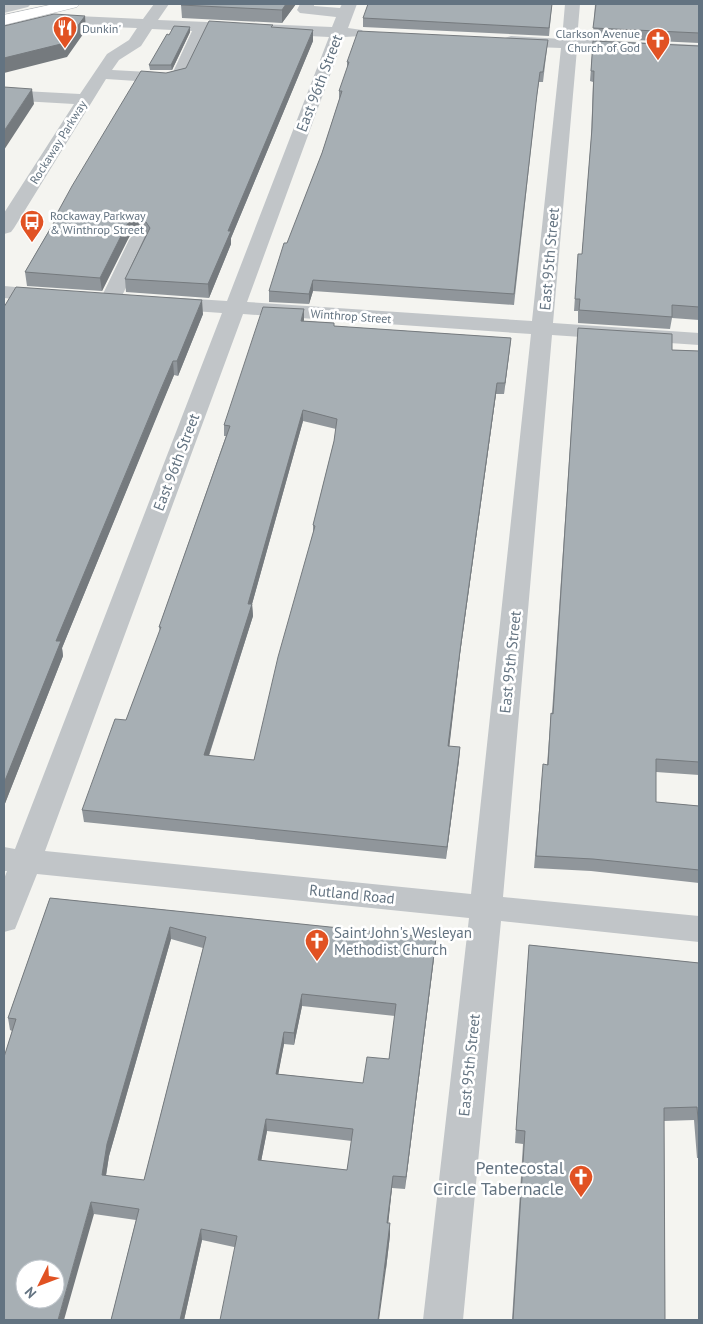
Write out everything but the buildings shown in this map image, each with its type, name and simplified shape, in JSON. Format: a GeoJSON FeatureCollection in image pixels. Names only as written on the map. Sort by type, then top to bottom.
{"type":"FeatureCollection","features":[{"type":"Feature","properties":{"kind":"main road"},"geometry":{"type":"LineString","coordinates":[[4,20],[72,4]]}},
{"type":"Feature","properties":{"kind":"main road"},"geometry":{"type":"LineString","coordinates":[[4,28],[35,25]]}},
{"type":"Feature","properties":{"kind":"street"},"geometry":{"type":"LineString","coordinates":[[4,8],[22,4]]}},
{"type":"Feature","properties":{"kind":"street","name":"Rockaway Parkway"},"geometry":{"type":"LineString","coordinates":[[4,228],[101,74],[113,57],[135,43],[161,4]]}},
{"type":"Feature","properties":{"kind":"street"},"geometry":{"type":"LineString","coordinates":[[306,4],[305,10],[347,8]]}},
{"type":"Feature","properties":{"kind":"street","name":"East 95th Street"},"geometry":{"type":"LineString","coordinates":[[443,1320],[486,907],[573,4]]}},
{"type":"Feature","properties":{"kind":"street"},"geometry":{"type":"LineString","coordinates":[[4,33],[112,6]]}},
{"type":"Feature","properties":{"kind":"street"},"geometry":{"type":"LineString","coordinates":[[113,57],[111,39],[132,7]]}},
{"type":"Feature","properties":{"kind":"street","name":"East 96th Street"},"geometry":{"type":"LineString","coordinates":[[4,920],[15,860],[234,308],[347,8]]}},
{"type":"Feature","properties":{"kind":"street"},"geometry":{"type":"LineString","coordinates":[[54,20],[374,34]]}},
{"type":"Feature","properties":{"kind":"street"},"geometry":{"type":"LineString","coordinates":[[101,74],[167,78],[180,74],[202,26]]}},
{"type":"Feature","properties":{"kind":"street"},"geometry":{"type":"LineString","coordinates":[[494,40],[699,50]]}},
{"type":"Feature","properties":{"kind":"street"},"geometry":{"type":"LineString","coordinates":[[4,94],[84,99]]}},
{"type":"Feature","properties":{"kind":"street"},"geometry":{"type":"LineString","coordinates":[[110,300],[139,240]]}},
{"type":"Feature","properties":{"kind":"street","name":"Winthrop Street"},"geometry":{"type":"LineString","coordinates":[[4,292],[699,339]]}},
{"type":"Feature","properties":{"kind":"street","name":"Rutland Road"},"geometry":{"type":"LineString","coordinates":[[15,860],[699,929]]}},
{"type":"Feature","properties":{"kind":"place","name":"Dunkin'"},"geometry":{"type":"Point","coordinates":[65,49]}},
{"type":"Feature","properties":{"kind":"place","name":"Clarkson Avenue Church of God"},"geometry":{"type":"Point","coordinates":[658,61]}},
{"type":"Feature","properties":{"kind":"place","name":"Rockaway Parkway & Winthrop Street"},"geometry":{"type":"Point","coordinates":[32,243]}},
{"type":"Feature","properties":{"kind":"place","name":"Saint John's Wesleyan Methodist Church"},"geometry":{"type":"Point","coordinates":[317,962]}},
{"type":"Feature","properties":{"kind":"place","name":"Pentecostal Circle Tabernacle"},"geometry":{"type":"Point","coordinates":[581,1198]}}]}
